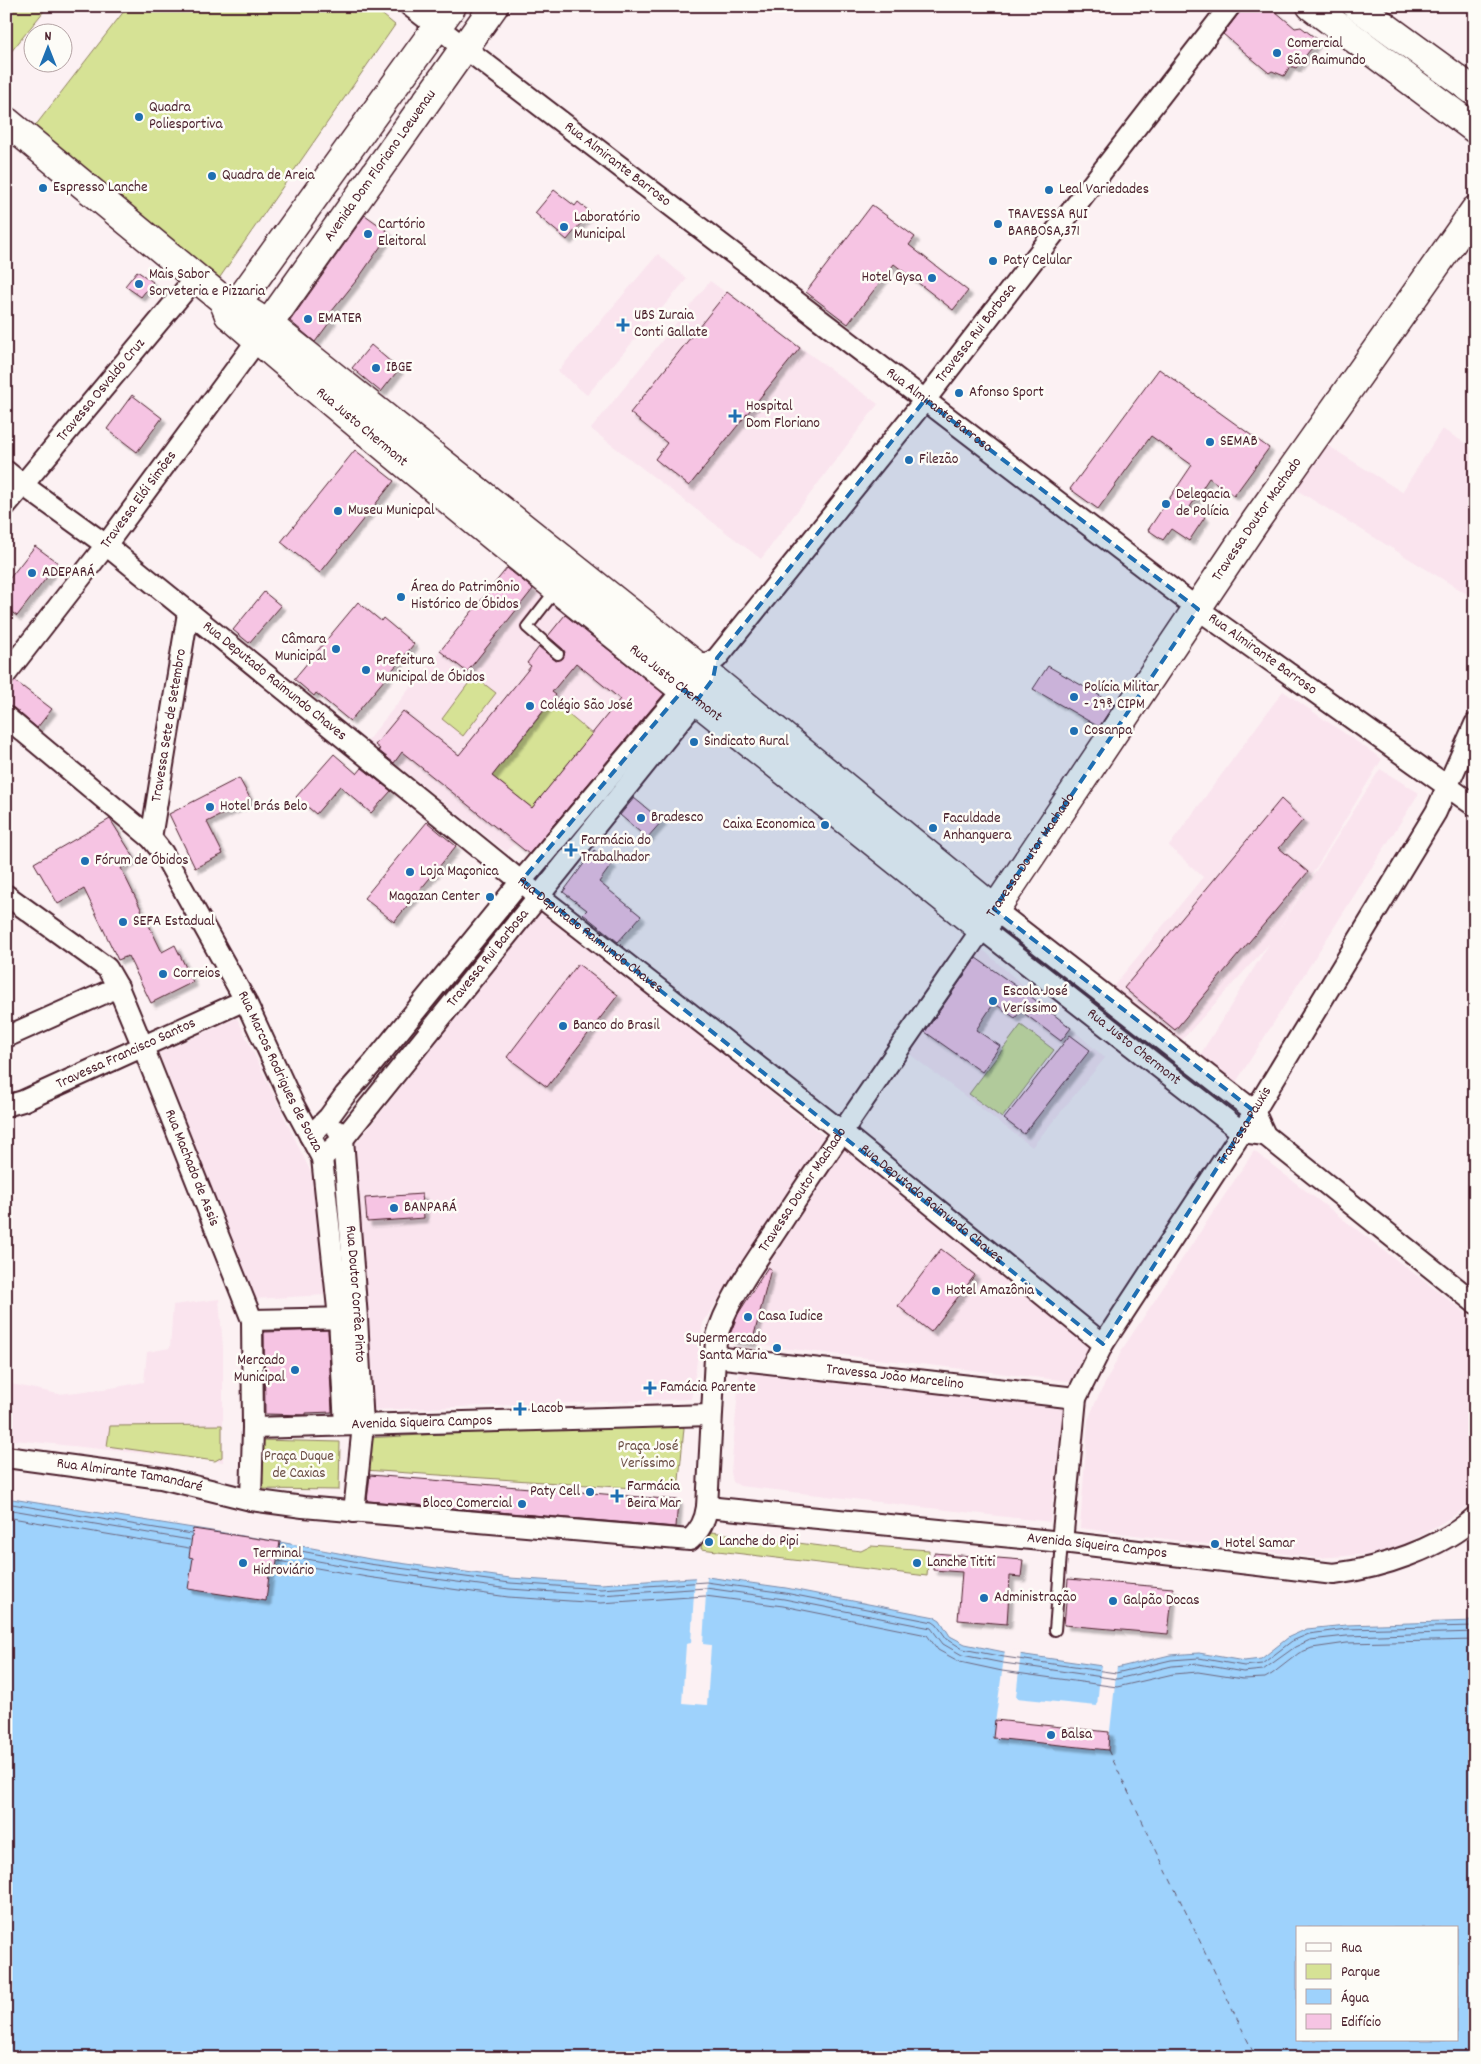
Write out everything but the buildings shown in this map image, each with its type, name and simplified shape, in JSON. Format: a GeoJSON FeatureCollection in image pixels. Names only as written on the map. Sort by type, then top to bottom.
{"type":"FeatureCollection","features":[{"type":"Feature","properties":{"kind":"street","name":"Rua Almirante Barroso"},"geometry":{"type":"LineString","coordinates":[[410,6],[445,17],[463,48],[1198,609],[1475,806]]}},
{"type":"Feature","properties":{"kind":"street","name":"Avenida Dom Floriano Loewenau"},"geometry":{"type":"LineString","coordinates":[[263,332],[494,6]]}},
{"type":"Feature","properties":{"kind":"street","name":"Travessa Rui Barbosa"},"geometry":{"type":"LineString","coordinates":[[322,1158],[343,1139],[539,896],[702,679],[925,400],[1230,6]]}},
{"type":"Feature","properties":{"kind":"street"},"geometry":{"type":"LineString","coordinates":[[1311,6],[1475,129]]}},
{"type":"Feature","properties":{"kind":"street"},"geometry":{"type":"LineString","coordinates":[[1357,6],[1475,92]]}},
{"type":"Feature","properties":{"kind":"street"},"geometry":{"type":"LineString","coordinates":[[230,306],[445,17]]}},
{"type":"Feature","properties":{"kind":"street","name":"Rua Justo Chermont"},"geometry":{"type":"LineString","coordinates":[[6,122],[230,306],[702,679],[1242,1132]]}},
{"type":"Feature","properties":{"kind":"street","name":"Travessa Doutor Machado"},"geometry":{"type":"LineString","coordinates":[[354,1512],[690,1540],[699,1531],[705,1518],[707,1507],[711,1415],[718,1331],[740,1286],[841,1131],[988,919],[1257,519],[1475,210]]}},
{"type":"Feature","properties":{"kind":"street","name":"Travessa Osvaldo Cruz"},"geometry":{"type":"LineString","coordinates":[[6,505],[196,277]]}},
{"type":"Feature","properties":{"kind":"street","name":"Rua Justo Chermont"},"geometry":{"type":"LineString","coordinates":[[263,332],[308,384],[558,587],[702,679]]}},
{"type":"Feature","properties":{"kind":"street","name":"Travessa Elói Simões"},"geometry":{"type":"LineString","coordinates":[[6,674],[106,545],[263,332]]}},
{"type":"Feature","properties":{"kind":"street","name":"Rua Deputado Raimundo Chaves"},"geometry":{"type":"LineString","coordinates":[[6,471],[106,545],[522,880],[539,896],[841,1131],[1103,1344]]}},
{"type":"Feature","properties":{"kind":"street","name":"Travessa Sete de Setembro"},"geometry":{"type":"LineString","coordinates":[[151,838],[188,612]]}},
{"type":"Feature","properties":{"kind":"street","name":"Travessa Rui Barbosa"},"geometry":{"type":"LineString","coordinates":[[310,1136],[329,1117],[522,880],[702,679]]}},
{"type":"Feature","properties":{"kind":"street","name":"Rua Marcos Rodrigues de Souza"},"geometry":{"type":"LineString","coordinates":[[6,717],[151,838],[171,865],[245,1000],[293,1104],[322,1158]]}},
{"type":"Feature","properties":{"kind":"street","name":"Travessa Pauxis"},"geometry":{"type":"LineString","coordinates":[[1062,1542],[1076,1398],[1103,1344],[1242,1132],[1436,812],[1475,724]]}},
{"type":"Feature","properties":{"kind":"street","name":"Rua Machado de Assis"},"geometry":{"type":"LineString","coordinates":[[6,895],[107,968],[118,987],[143,1047],[252,1320],[254,1428],[251,1500]]}},
{"type":"Feature","properties":{"kind":"street","name":"Rua Justo Chermont"},"geometry":{"type":"LineString","coordinates":[[988,919],[1254,1111],[1265,1135],[1475,1303]]}},
{"type":"Feature","properties":{"kind":"street"},"geometry":{"type":"LineString","coordinates":[[6,1037],[118,987]]}},
{"type":"Feature","properties":{"kind":"street","name":"Travessa Francisco Santos"},"geometry":{"type":"LineString","coordinates":[[15,1104],[245,1000]]}},
{"type":"Feature","properties":{"kind":"street"},"geometry":{"type":"LineString","coordinates":[[6,1090],[15,1104]]}},
{"type":"Feature","properties":{"kind":"street"},"geometry":{"type":"LineString","coordinates":[[293,1104],[329,1117]]}},
{"type":"Feature","properties":{"kind":"street","name":"Rua Doutor Corrêa Pinto"},"geometry":{"type":"LineString","coordinates":[[329,1117],[343,1139],[348,1318],[354,1425],[354,1512]]}},
{"type":"Feature","properties":{"kind":"street"},"geometry":{"type":"LineString","coordinates":[[1242,1132],[1265,1135]]}},
{"type":"Feature","properties":{"kind":"street","name":"Rua Doutor Corrêa Pinto"},"geometry":{"type":"LineString","coordinates":[[322,1158],[348,1318]]}},
{"type":"Feature","properties":{"kind":"street"},"geometry":{"type":"LineString","coordinates":[[252,1320],[348,1318]]}},
{"type":"Feature","properties":{"kind":"street","name":"Travessa João Marcelino"},"geometry":{"type":"LineString","coordinates":[[715,1357],[1076,1398]]}},
{"type":"Feature","properties":{"kind":"street","name":"Avenida Siqueira Campos"},"geometry":{"type":"LineString","coordinates":[[254,1428],[711,1415]]}},
{"type":"Feature","properties":{"kind":"street","name":"Rua Almirante Tamandaré"},"geometry":{"type":"LineString","coordinates":[[6,1457],[161,1478],[251,1500]]}},
{"type":"Feature","properties":{"kind":"street"},"geometry":{"type":"LineString","coordinates":[[251,1500],[354,1512]]}},
{"type":"Feature","properties":{"kind":"street","name":"Avenida Siqueira Campos"},"geometry":{"type":"LineString","coordinates":[[707,1507],[1062,1542],[1334,1574],[1363,1570],[1443,1540],[1475,1517]]}},
{"type":"Feature","properties":{"kind":"lane"},"geometry":{"type":"LineString","coordinates":[[558,587],[527,626],[558,654]]}},
{"type":"Feature","properties":{"kind":"lane"},"geometry":{"type":"LineString","coordinates":[[1055,1630],[1062,1542]]}},
{"type":"Feature","properties":{"kind":"highlighted area"},"geometry":{"type":"Polygon","coordinates":[[[925,400],[1198,609],[994,909],[1254,1111],[1103,1344],[522,880],[683,690],[698,699],[713,679],[717,658],[925,400]]]}},
{"type":"Feature","properties":{"kind":"shaded area","name":"UBS Zuraia Conti Gallate"},"geometry":{"type":"Polygon","coordinates":[[[658,254],[687,279],[587,395],[558,371],[658,254]]]}},
{"type":"Feature","properties":{"kind":"shaded area","name":"Hospital Dom Floriano"},"geometry":{"type":"Polygon","coordinates":[[[710,281],[878,404],[761,559],[591,429],[710,281]]]}},
{"type":"Feature","properties":{"kind":"shaded area"},"geometry":{"type":"Polygon","coordinates":[[[1442,429],[1475,449],[1475,599],[1290,486],[1319,440],[1402,492],[1442,429]]]}},
{"type":"Feature","properties":{"kind":"shaded area","name":"Colégio São José"},"geometry":{"type":"Polygon","coordinates":[[[510,565],[673,696],[651,722],[644,717],[506,852],[367,741],[510,565]]]}},
{"type":"Feature","properties":{"kind":"shaded area"},"geometry":{"type":"Polygon","coordinates":[[[1283,691],[1382,759],[1276,934],[1380,769],[1419,793],[1233,1087],[1195,1063],[1269,944],[1181,1041],[1111,989],[1203,877],[1169,846],[1283,691]]]}},
{"type":"Feature","properties":{"kind":"shaded area"},"geometry":{"type":"Polygon","coordinates":[[[543,908],[824,1136],[703,1323],[691,1399],[369,1410],[355,1145],[543,908]]]}},
{"type":"Feature","properties":{"kind":"shaded area","name":"Escola José Veríssimo"},"geometry":{"type":"Polygon","coordinates":[[[982,949],[1105,1058],[1032,1147],[908,1053],[982,949]]]}},
{"type":"Feature","properties":{"kind":"shaded area"},"geometry":{"type":"Polygon","coordinates":[[[237,1018],[316,1183],[326,1295],[254,1299],[159,1053],[237,1018]]]}},
{"type":"Feature","properties":{"kind":"shaded area"},"geometry":{"type":"Polygon","coordinates":[[[844,1147],[1090,1345],[1076,1382],[730,1342],[725,1333],[844,1147]]]}},
{"type":"Feature","properties":{"kind":"shaded area"},"geometry":{"type":"Polygon","coordinates":[[[1254,1151],[1475,1320],[1475,1497],[1460,1512],[1406,1544],[1372,1554],[1317,1558],[1080,1528],[1088,1420],[1096,1401],[1123,1348],[1254,1151]]]}},
{"type":"Feature","properties":{"kind":"shaded area"},"geometry":{"type":"Polygon","coordinates":[[[219,1299],[223,1347],[223,1462],[6,1439],[6,1383],[59,1394],[144,1382],[147,1352],[170,1348],[173,1305],[219,1299]]]}},
{"type":"Feature","properties":{"kind":"shaded area"},"geometry":{"type":"Polygon","coordinates":[[[740,1366],[1064,1405],[1050,1522],[740,1486],[733,1482],[731,1472],[740,1366]]]}},
{"type":"Feature","properties":{"kind":"green space"},"geometry":{"type":"Polygon","coordinates":[[[6,6],[48,6],[35,22],[22,22],[22,38],[6,58],[6,6]]]}},
{"type":"Feature","properties":{"kind":"green space"},"geometry":{"type":"Polygon","coordinates":[[[128,6],[372,6],[395,25],[218,280],[32,130],[128,6]]]}},
{"type":"Feature","properties":{"kind":"green space"},"geometry":{"type":"Polygon","coordinates":[[[474,676],[496,693],[463,736],[442,719],[474,676]]]}},
{"type":"Feature","properties":{"kind":"green space"},"geometry":{"type":"Polygon","coordinates":[[[552,701],[592,734],[532,808],[492,776],[552,701]]]}},
{"type":"Feature","properties":{"kind":"green space"},"geometry":{"type":"Polygon","coordinates":[[[1021,1025],[1054,1050],[1002,1118],[969,1094],[1021,1025]]]}},
{"type":"Feature","properties":{"kind":"green space","name":"Praça José Veríssimo"},"geometry":{"type":"Polygon","coordinates":[[[668,1422],[681,1424],[684,1428],[678,1491],[364,1470],[366,1438],[668,1422]]]}},
{"type":"Feature","properties":{"kind":"green space"},"geometry":{"type":"Polygon","coordinates":[[[222,1425],[222,1457],[215,1461],[107,1446],[110,1426],[222,1425]]]}},
{"type":"Feature","properties":{"kind":"green space","name":"Praça Duque de Caxias"},"geometry":{"type":"Polygon","coordinates":[[[259,1440],[340,1442],[339,1490],[258,1489],[259,1440]]]}},
{"type":"Feature","properties":{"kind":"green space"},"geometry":{"type":"Polygon","coordinates":[[[703,1531],[861,1551],[871,1546],[929,1550],[927,1576],[701,1549],[703,1531]]]}},
{"type":"Feature","properties":{"kind":"water"},"geometry":{"type":"Polygon","coordinates":[[[6,1498],[280,1542],[370,1559],[510,1578],[601,1584],[707,1577],[786,1588],[935,1617],[940,1620],[950,1636],[965,1644],[1004,1652],[1116,1668],[1170,1655],[1199,1653],[1244,1661],[1261,1659],[1289,1637],[1307,1629],[1346,1625],[1475,1621],[1475,2058],[6,2058],[6,1498]]]}},
{"type":"Feature","properties":{"kind":"pier"},"geometry":{"type":"Polygon","coordinates":[[[695,1576],[707,1577],[703,1644],[711,1645],[707,1705],[682,1703],[686,1644],[691,1643],[695,1576]]]}},
{"type":"Feature","properties":{"kind":"pier"},"geometry":{"type":"Polygon","coordinates":[[[1005,1650],[1021,1651],[1016,1698],[1097,1706],[1101,1664],[1117,1666],[1108,1750],[993,1738],[1005,1650]]]}},
{"type":"Feature","properties":{"kind":"ferry route"},"geometry":{"type":"LineString","coordinates":[[1108,1750],[1256,2058]]}},
{"type":"Feature","properties":{"kind":"place","name":"Comercial São Raimundo"},"geometry":{"type":"Point","coordinates":[1277,53]}},
{"type":"Feature","properties":{"kind":"place","name":"Quadra Poliesportiva"},"geometry":{"type":"Point","coordinates":[139,117]}},
{"type":"Feature","properties":{"kind":"place","name":"Quadra de Areia"},"geometry":{"type":"Point","coordinates":[212,176]}},
{"type":"Feature","properties":{"kind":"place","name":"Espresso Lanche"},"geometry":{"type":"Point","coordinates":[43,188]}},
{"type":"Feature","properties":{"kind":"place","name":"Leal Variedades"},"geometry":{"type":"Point","coordinates":[1049,190]}},
{"type":"Feature","properties":{"kind":"place","name":"TRAVESSA RUI BARBOSA,371"},"geometry":{"type":"Point","coordinates":[998,224]}},
{"type":"Feature","properties":{"kind":"place","name":"Laboratório Municipal"},"geometry":{"type":"Point","coordinates":[564,227]}},
{"type":"Feature","properties":{"kind":"place","name":"Cartório Eleitoral"},"geometry":{"type":"Point","coordinates":[368,234]}},
{"type":"Feature","properties":{"kind":"place","name":"Paty Celular"},"geometry":{"type":"Point","coordinates":[993,261]}},
{"type":"Feature","properties":{"kind":"place","name":"Hotel Gysa"},"geometry":{"type":"Point","coordinates":[932,278]}},
{"type":"Feature","properties":{"kind":"place","name":"Mais Sabor Sorveteria e Pizzaria"},"geometry":{"type":"Point","coordinates":[139,284]}},
{"type":"Feature","properties":{"kind":"place","name":"EMATER"},"geometry":{"type":"Point","coordinates":[308,319]}},
{"type":"Feature","properties":{"kind":"place","name":"UBS Zuraia Conti Gallate"},"geometry":{"type":"Point","coordinates":[623,325]}},
{"type":"Feature","properties":{"kind":"place","name":"IBGE"},"geometry":{"type":"Point","coordinates":[376,368]}},
{"type":"Feature","properties":{"kind":"place","name":"Afonso Sport"},"geometry":{"type":"Point","coordinates":[959,393]}},
{"type":"Feature","properties":{"kind":"place","name":"Hospital Dom Floriano"},"geometry":{"type":"Point","coordinates":[735,416]}},
{"type":"Feature","properties":{"kind":"place","name":"SEMAB"},"geometry":{"type":"Point","coordinates":[1210,442]}},
{"type":"Feature","properties":{"kind":"place","name":"Filezão"},"geometry":{"type":"Point","coordinates":[909,460]}},
{"type":"Feature","properties":{"kind":"place","name":"Delegacia de Polícia"},"geometry":{"type":"Point","coordinates":[1166,504]}},
{"type":"Feature","properties":{"kind":"place","name":"Museu Municpal"},"geometry":{"type":"Point","coordinates":[338,511]}},
{"type":"Feature","properties":{"kind":"place","name":"ADEPARÁ"},"geometry":{"type":"Point","coordinates":[32,573]}},
{"type":"Feature","properties":{"kind":"place","name":"Área do Patrimônio Histórico de Óbidos"},"geometry":{"type":"Point","coordinates":[401,597]}},
{"type":"Feature","properties":{"kind":"place","name":"Câmara Municipal"},"geometry":{"type":"Point","coordinates":[336,649]}},
{"type":"Feature","properties":{"kind":"place","name":"Prefeitura Municipal de Óbidos"},"geometry":{"type":"Point","coordinates":[366,670]}},
{"type":"Feature","properties":{"kind":"place","name":"Polícia Militar - 29ª CIPM"},"geometry":{"type":"Point","coordinates":[1074,697]}},
{"type":"Feature","properties":{"kind":"place","name":"Colégio São José"},"geometry":{"type":"Point","coordinates":[530,706]}},
{"type":"Feature","properties":{"kind":"place","name":"Cosanpa"},"geometry":{"type":"Point","coordinates":[1074,731]}},
{"type":"Feature","properties":{"kind":"place","name":"Sindicato Rural"},"geometry":{"type":"Point","coordinates":[694,742]}},
{"type":"Feature","properties":{"kind":"place","name":"Hotel Brás Belo"},"geometry":{"type":"Point","coordinates":[210,807]}},
{"type":"Feature","properties":{"kind":"place","name":"Bradesco"},"geometry":{"type":"Point","coordinates":[641,818]}},
{"type":"Feature","properties":{"kind":"place","name":"Caixa Economica"},"geometry":{"type":"Point","coordinates":[825,825]}},
{"type":"Feature","properties":{"kind":"place","name":"Faculdade Anhanguera"},"geometry":{"type":"Point","coordinates":[933,828]}},
{"type":"Feature","properties":{"kind":"place","name":"Farmácia do Trabalhador"},"geometry":{"type":"Point","coordinates":[571,850]}},
{"type":"Feature","properties":{"kind":"place","name":"Fórum de Óbidos"},"geometry":{"type":"Point","coordinates":[85,861]}},
{"type":"Feature","properties":{"kind":"place","name":"Loja Maçonica"},"geometry":{"type":"Point","coordinates":[410,872]}},
{"type":"Feature","properties":{"kind":"place","name":"Magazan Center"},"geometry":{"type":"Point","coordinates":[490,897]}},
{"type":"Feature","properties":{"kind":"place","name":"SEFA Estadual"},"geometry":{"type":"Point","coordinates":[123,922]}},
{"type":"Feature","properties":{"kind":"place","name":"Correios"},"geometry":{"type":"Point","coordinates":[163,974]}},
{"type":"Feature","properties":{"kind":"place","name":"Escola José Veríssimo"},"geometry":{"type":"Point","coordinates":[993,1001]}},
{"type":"Feature","properties":{"kind":"place","name":"Banco do Brasil"},"geometry":{"type":"Point","coordinates":[563,1026]}},
{"type":"Feature","properties":{"kind":"place","name":"BANPARÁ"},"geometry":{"type":"Point","coordinates":[394,1208]}},
{"type":"Feature","properties":{"kind":"place","name":"Hotel Amazônia"},"geometry":{"type":"Point","coordinates":[936,1291]}},
{"type":"Feature","properties":{"kind":"place","name":"Casa Iudice"},"geometry":{"type":"Point","coordinates":[748,1317]}},
{"type":"Feature","properties":{"kind":"place","name":"Supermercado Santa Maria"},"geometry":{"type":"Point","coordinates":[777,1348]}},
{"type":"Feature","properties":{"kind":"place","name":"Mercado Municipal"},"geometry":{"type":"Point","coordinates":[295,1370]}},
{"type":"Feature","properties":{"kind":"place","name":"Famácia Parente"},"geometry":{"type":"Point","coordinates":[650,1388]}},
{"type":"Feature","properties":{"kind":"place","name":"Lacob"},"geometry":{"type":"Point","coordinates":[520,1409]}},
{"type":"Feature","properties":{"kind":"place","name":"Paty Cell"},"geometry":{"type":"Point","coordinates":[590,1492]}},
{"type":"Feature","properties":{"kind":"place","name":"Farmácia Beira Mar"},"geometry":{"type":"Point","coordinates":[617,1496]}},
{"type":"Feature","properties":{"kind":"place","name":"Bloco Comercial"},"geometry":{"type":"Point","coordinates":[522,1504]}},
{"type":"Feature","properties":{"kind":"place","name":"Lanche do Pipi"},"geometry":{"type":"Point","coordinates":[709,1542]}},
{"type":"Feature","properties":{"kind":"place","name":"Hotel Samar"},"geometry":{"type":"Point","coordinates":[1215,1544]}},
{"type":"Feature","properties":{"kind":"place","name":"Terminal Hidroviário"},"geometry":{"type":"Point","coordinates":[243,1563]}},
{"type":"Feature","properties":{"kind":"place","name":"Lanche Tititi"},"geometry":{"type":"Point","coordinates":[917,1563]}},
{"type":"Feature","properties":{"kind":"place","name":"Administração"},"geometry":{"type":"Point","coordinates":[984,1598]}},
{"type":"Feature","properties":{"kind":"place","name":"Galpão Docas"},"geometry":{"type":"Point","coordinates":[1113,1601]}},
{"type":"Feature","properties":{"kind":"place","name":"Balsa"},"geometry":{"type":"Point","coordinates":[1051,1735]}}]}
